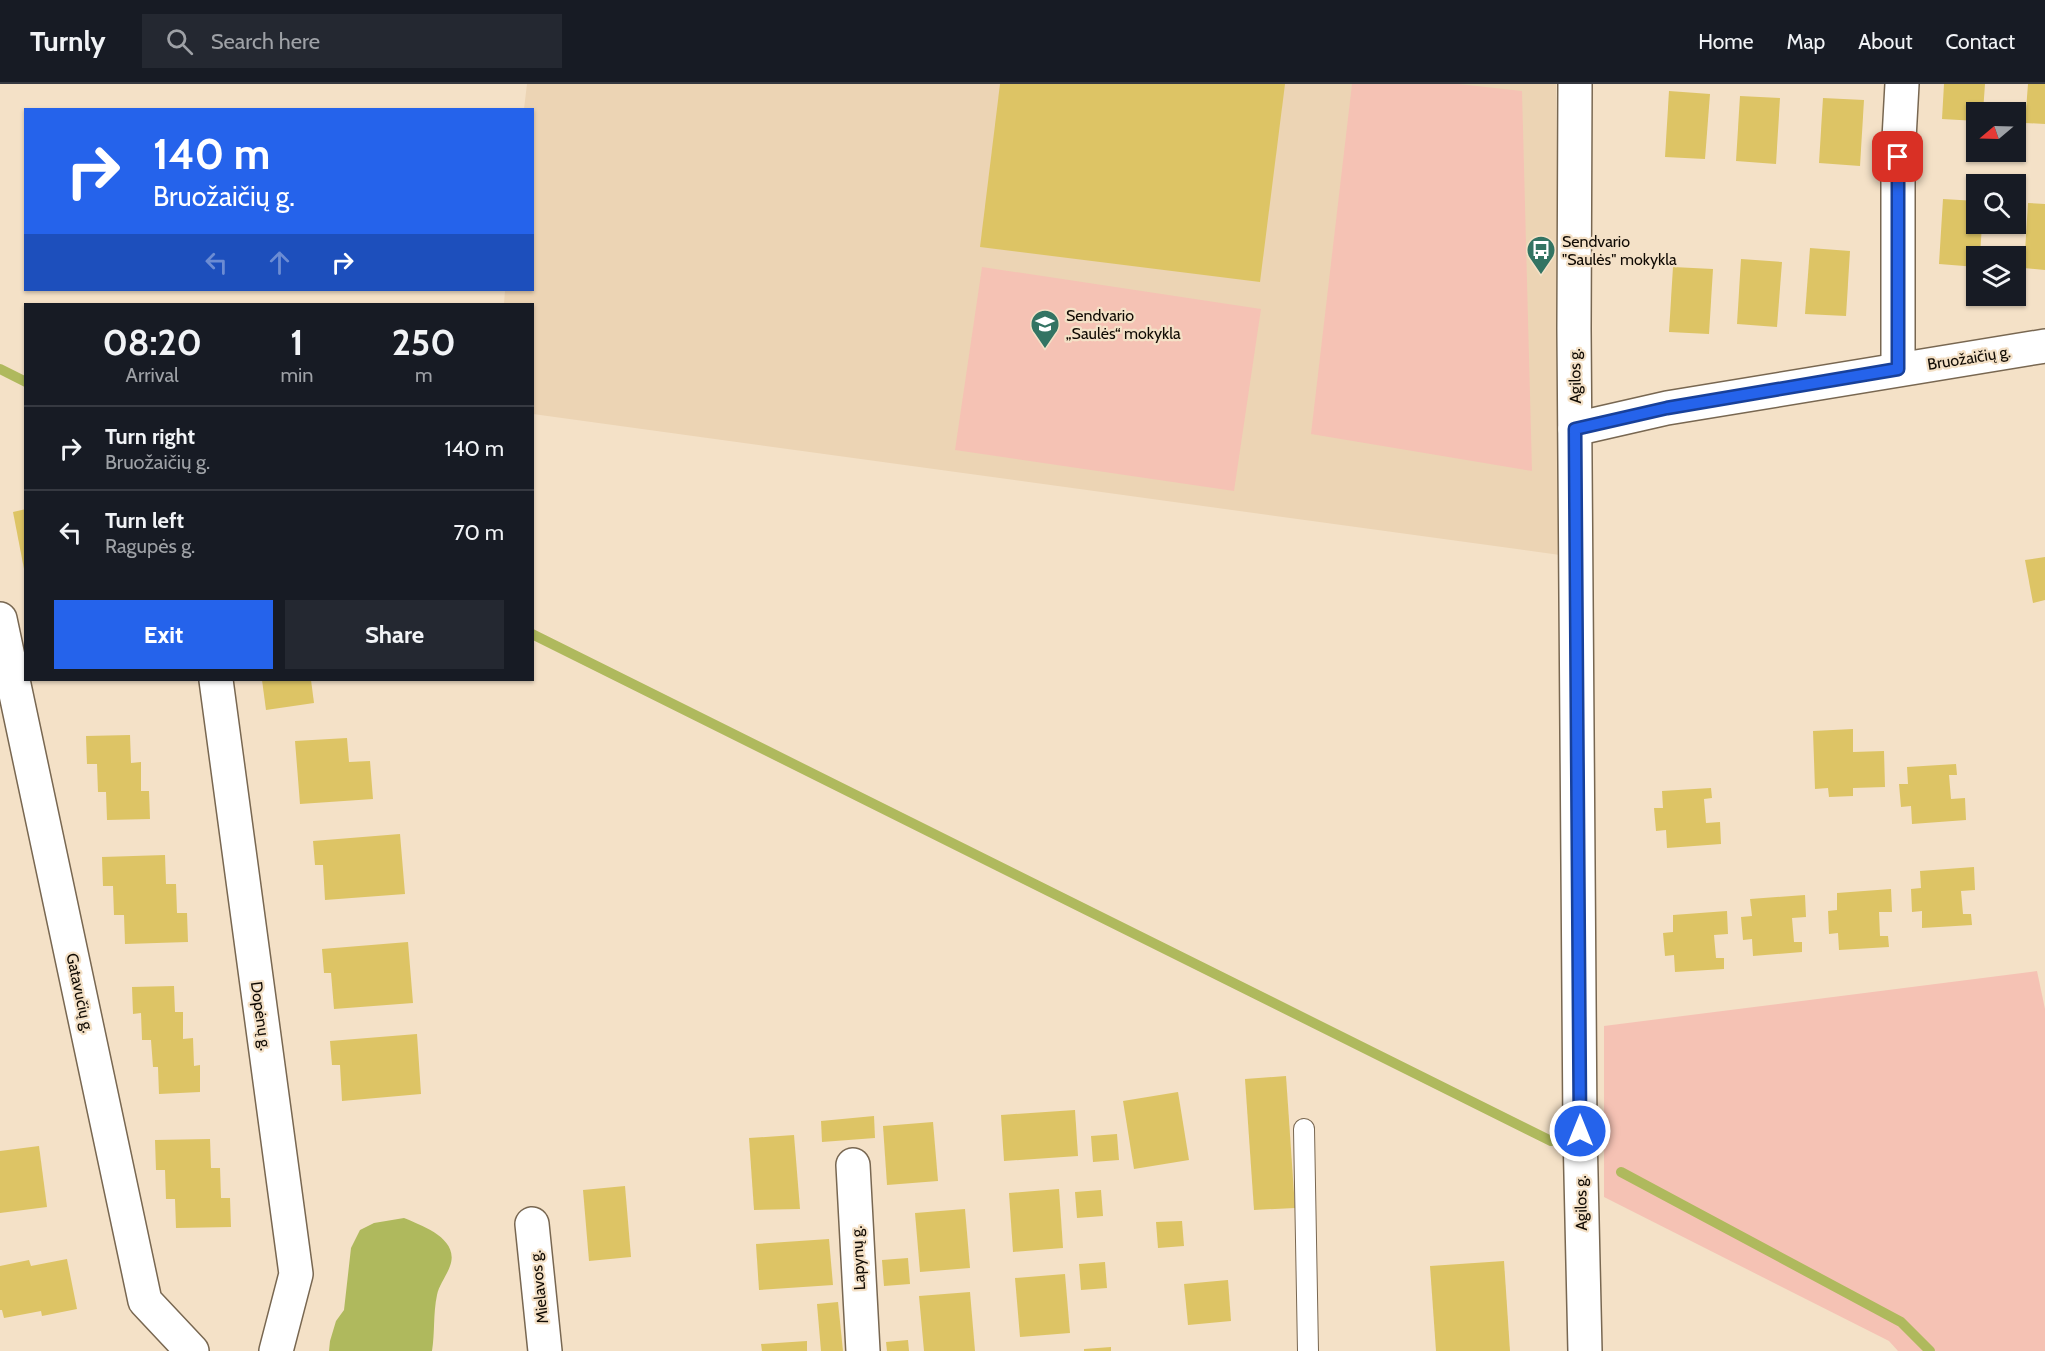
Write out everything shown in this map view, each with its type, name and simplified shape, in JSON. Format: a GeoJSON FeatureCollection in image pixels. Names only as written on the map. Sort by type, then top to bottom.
{"type":"FeatureCollection","features":[{"type":"Feature","properties":{"kind":"street","name":"Agilos g."},"geometry":{"type":"LineString","coordinates":[[1575,84],[1580,1131],[1585,1351]]}},
{"type":"Feature","properties":{"kind":"street"},"geometry":{"type":"LineString","coordinates":[[1898,369],[1898,157],[1902,84]]}},
{"type":"Feature","properties":{"kind":"street","name":"Bruožaičių g."},"geometry":{"type":"LineString","coordinates":[[1575,429],[1667,408],[2045,346]]}},
{"type":"Feature","properties":{"kind":"street","name":"Gatavučių g."},"geometry":{"type":"LineString","coordinates":[[0,619],[145,1301],[192,1351]]}},
{"type":"Feature","properties":{"kind":"street","name":"Dopėnų g."},"geometry":{"type":"LineString","coordinates":[[216,681],[296,1274],[276,1351]]}},
{"type":"Feature","properties":{"kind":"street","name":"Lapynų g."},"geometry":{"type":"LineString","coordinates":[[854,1165],[863,1351]]}},
{"type":"Feature","properties":{"kind":"street","name":"Mielavos g."},"geometry":{"type":"LineString","coordinates":[[532,1224],[545,1351]]}},
{"type":"Feature","properties":{"kind":"lane"},"geometry":{"type":"LineString","coordinates":[[1304,1129],[1308,1351]]}},
{"type":"Feature","properties":{"kind":"shaded area","name":"Sendvario „Saulės“ mokykla"},"geometry":{"type":"Polygon","coordinates":[[[527,84],[1556,84],[1560,555],[534,414],[534,303],[504,303],[505,291],[534,291],[534,108],[524,108],[527,84]]]}},
{"type":"Feature","properties":{"kind":"shaded area"},"geometry":{"type":"Polygon","coordinates":[[[1352,84],[1458,84],[1522,91],[1532,471],[1311,434],[1352,84]]]}},
{"type":"Feature","properties":{"kind":"shaded area"},"geometry":{"type":"Polygon","coordinates":[[[982,267],[1261,309],[1234,491],[955,450],[982,267]]]}},
{"type":"Feature","properties":{"kind":"shaded area"},"geometry":{"type":"Polygon","coordinates":[[[2037,971],[2045,1009],[2045,1351],[1898,1351],[1889,1341],[1604,1197],[1604,1026],[2037,971]]]}},
{"type":"Feature","properties":{"kind":"shaded area"},"geometry":{"type":"Polygon","coordinates":[[[404,1218],[438,1235],[450,1248],[452,1257],[437,1295],[432,1351],[329,1351],[336,1321],[344,1310],[351,1248],[360,1230],[374,1223],[404,1218]]]}},
{"type":"Feature","properties":{"kind":"building"},"geometry":{"type":"Polygon","coordinates":[[[1000,84],[1285,84],[1260,282],[980,247],[1000,84]]]}},
{"type":"Feature","properties":{"kind":"building"},"geometry":{"type":"Polygon","coordinates":[[[1944,84],[1985,84],[1984,102],[1966,102],[1966,120],[1942,119],[1944,84]]]}},
{"type":"Feature","properties":{"kind":"building"},"geometry":{"type":"Polygon","coordinates":[[[2028,84],[2045,84],[2045,124],[2026,123],[2028,84]]]}},
{"type":"Feature","properties":{"kind":"building"},"geometry":{"type":"Polygon","coordinates":[[[1669,91],[1710,94],[1705,159],[1665,157],[1669,91]]]}},
{"type":"Feature","properties":{"kind":"building"},"geometry":{"type":"Polygon","coordinates":[[[1740,96],[1780,98],[1776,164],[1736,161],[1740,96]]]}},
{"type":"Feature","properties":{"kind":"building"},"geometry":{"type":"Polygon","coordinates":[[[1823,98],[1864,100],[1860,166],[1819,163],[1823,98]]]}},
{"type":"Feature","properties":{"kind":"building"},"geometry":{"type":"Polygon","coordinates":[[[1943,199],[1966,200],[1966,234],[1981,234],[1981,246],[1966,246],[1966,266],[1939,264],[1943,199]]]}},
{"type":"Feature","properties":{"kind":"building"},"geometry":{"type":"Polygon","coordinates":[[[2028,203],[2045,204],[2045,270],[2026,268],[2028,203]]]}},
{"type":"Feature","properties":{"kind":"building"},"geometry":{"type":"Polygon","coordinates":[[[1810,248],[1850,251],[1846,316],[1805,314],[1810,248]]]}},
{"type":"Feature","properties":{"kind":"building"},"geometry":{"type":"Polygon","coordinates":[[[1741,259],[1782,262],[1777,327],[1737,324],[1741,259]]]}},
{"type":"Feature","properties":{"kind":"building"},"geometry":{"type":"Polygon","coordinates":[[[1673,267],[1713,269],[1709,334],[1669,332],[1673,267]]]}},
{"type":"Feature","properties":{"kind":"building"},"geometry":{"type":"Polygon","coordinates":[[[24,509],[24,569],[13,512],[24,509]]]}},
{"type":"Feature","properties":{"kind":"building"},"geometry":{"type":"Polygon","coordinates":[[[2045,557],[2045,600],[2033,603],[2025,560],[2045,557]]]}},
{"type":"Feature","properties":{"kind":"building"},"geometry":{"type":"Polygon","coordinates":[[[262,681],[311,681],[314,703],[266,710],[262,681]]]}},
{"type":"Feature","properties":{"kind":"building"},"geometry":{"type":"Polygon","coordinates":[[[1853,729],[1853,752],[1884,751],[1885,787],[1853,788],[1853,796],[1829,797],[1828,788],[1815,789],[1813,731],[1853,729]]]}},
{"type":"Feature","properties":{"kind":"building"},"geometry":{"type":"Polygon","coordinates":[[[130,735],[131,763],[141,762],[141,791],[149,791],[150,819],[107,820],[106,792],[98,792],[97,764],[87,764],[86,736],[130,735]]]}},
{"type":"Feature","properties":{"kind":"building"},"geometry":{"type":"Polygon","coordinates":[[[347,738],[349,762],[370,761],[373,799],[300,804],[295,741],[347,738]]]}},
{"type":"Feature","properties":{"kind":"building"},"geometry":{"type":"Polygon","coordinates":[[[1956,764],[1957,775],[1949,775],[1951,799],[1965,798],[1966,820],[1912,824],[1911,806],[1901,807],[1899,784],[1908,784],[1907,767],[1956,764]]]}},
{"type":"Feature","properties":{"kind":"building"},"geometry":{"type":"Polygon","coordinates":[[[1711,788],[1712,798],[1704,799],[1706,823],[1720,822],[1721,844],[1667,848],[1666,830],[1656,831],[1654,808],[1663,808],[1662,791],[1711,788]]]}},
{"type":"Feature","properties":{"kind":"building"},"geometry":{"type":"Polygon","coordinates":[[[400,834],[405,894],[325,900],[323,865],[315,865],[313,841],[400,834]]]}},
{"type":"Feature","properties":{"kind":"building"},"geometry":{"type":"Polygon","coordinates":[[[165,855],[166,884],[176,884],[177,913],[187,913],[188,942],[125,944],[124,915],[114,915],[113,886],[103,886],[102,857],[165,855]]]}},
{"type":"Feature","properties":{"kind":"building"},"geometry":{"type":"Polygon","coordinates":[[[1974,867],[1975,890],[1961,891],[1963,914],[1971,914],[1972,925],[1922,928],[1922,911],[1912,912],[1911,889],[1921,888],[1920,871],[1974,867]]]}},
{"type":"Feature","properties":{"kind":"building"},"geometry":{"type":"Polygon","coordinates":[[[1891,889],[1892,912],[1879,912],[1880,936],[1888,936],[1889,947],[1839,950],[1838,933],[1829,934],[1828,911],[1837,910],[1837,893],[1891,889]]]}},
{"type":"Feature","properties":{"kind":"building"},"geometry":{"type":"Polygon","coordinates":[[[1805,895],[1806,917],[1792,918],[1794,942],[1802,942],[1802,952],[1753,956],[1752,939],[1743,940],[1741,917],[1752,916],[1750,899],[1805,895]]]}},
{"type":"Feature","properties":{"kind":"building"},"geometry":{"type":"Polygon","coordinates":[[[1727,911],[1728,934],[1714,935],[1716,958],[1724,958],[1724,969],[1675,972],[1674,955],[1665,956],[1663,933],[1673,932],[1673,915],[1727,911]]]}},
{"type":"Feature","properties":{"kind":"building"},"geometry":{"type":"Polygon","coordinates":[[[408,942],[413,1003],[334,1009],[331,973],[324,973],[322,949],[408,942]]]}},
{"type":"Feature","properties":{"kind":"building"},"geometry":{"type":"Polygon","coordinates":[[[174,986],[175,1012],[183,1012],[183,1039],[193,1038],[194,1066],[200,1065],[200,1092],[159,1094],[158,1067],[153,1067],[151,1040],[142,1040],[141,1013],[133,1014],[132,987],[174,986]]]}},
{"type":"Feature","properties":{"kind":"building"},"geometry":{"type":"Polygon","coordinates":[[[417,1034],[421,1094],[342,1101],[340,1065],[332,1065],[330,1041],[417,1034]]]}},
{"type":"Feature","properties":{"kind":"building"},"geometry":{"type":"Polygon","coordinates":[[[1286,1076],[1295,1208],[1254,1210],[1245,1079],[1286,1076]]]}},
{"type":"Feature","properties":{"kind":"building"},"geometry":{"type":"Polygon","coordinates":[[[1178,1092],[1189,1160],[1134,1169],[1123,1101],[1178,1092]]]}},
{"type":"Feature","properties":{"kind":"building"},"geometry":{"type":"Polygon","coordinates":[[[1075,1110],[1078,1156],[1004,1161],[1001,1115],[1075,1110]]]}},
{"type":"Feature","properties":{"kind":"building"},"geometry":{"type":"Polygon","coordinates":[[[874,1116],[875,1138],[822,1142],[821,1121],[874,1116]]]}},
{"type":"Feature","properties":{"kind":"building"},"geometry":{"type":"Polygon","coordinates":[[[933,1122],[938,1181],[887,1185],[883,1126],[933,1122]]]}},
{"type":"Feature","properties":{"kind":"building"},"geometry":{"type":"Polygon","coordinates":[[[1117,1134],[1119,1160],[1093,1162],[1091,1136],[1117,1134]]]}},
{"type":"Feature","properties":{"kind":"building"},"geometry":{"type":"Polygon","coordinates":[[[794,1135],[800,1209],[754,1210],[749,1138],[794,1135]]]}},
{"type":"Feature","properties":{"kind":"building"},"geometry":{"type":"Polygon","coordinates":[[[210,1139],[211,1168],[220,1168],[221,1198],[230,1198],[231,1227],[176,1228],[175,1199],[166,1199],[165,1170],[156,1170],[155,1140],[210,1139]]]}},
{"type":"Feature","properties":{"kind":"building"},"geometry":{"type":"Polygon","coordinates":[[[39,1146],[47,1207],[0,1213],[0,1151],[39,1146]]]}},
{"type":"Feature","properties":{"kind":"building"},"geometry":{"type":"Polygon","coordinates":[[[625,1186],[631,1257],[589,1261],[583,1190],[625,1186]]]}},
{"type":"Feature","properties":{"kind":"building"},"geometry":{"type":"Polygon","coordinates":[[[1059,1189],[1063,1248],[1013,1252],[1009,1193],[1059,1189]]]}},
{"type":"Feature","properties":{"kind":"building"},"geometry":{"type":"Polygon","coordinates":[[[1101,1190],[1103,1216],[1077,1218],[1075,1192],[1101,1190]]]}},
{"type":"Feature","properties":{"kind":"building"},"geometry":{"type":"Polygon","coordinates":[[[965,1209],[970,1268],[920,1272],[915,1213],[965,1209]]]}},
{"type":"Feature","properties":{"kind":"building"},"geometry":{"type":"Polygon","coordinates":[[[1182,1221],[1184,1246],[1158,1248],[1156,1222],[1182,1221]]]}},
{"type":"Feature","properties":{"kind":"building"},"geometry":{"type":"Polygon","coordinates":[[[829,1239],[833,1285],[759,1290],[756,1244],[829,1239]]]}},
{"type":"Feature","properties":{"kind":"building"},"geometry":{"type":"Polygon","coordinates":[[[908,1258],[910,1284],[884,1286],[882,1260],[908,1258]]]}},
{"type":"Feature","properties":{"kind":"building"},"geometry":{"type":"Polygon","coordinates":[[[67,1259],[77,1309],[42,1316],[41,1311],[4,1318],[0,1310],[0,1266],[29,1260],[31,1266],[67,1259]]]}},
{"type":"Feature","properties":{"kind":"building"},"geometry":{"type":"Polygon","coordinates":[[[1504,1261],[1510,1351],[1436,1351],[1430,1266],[1504,1261]]]}},
{"type":"Feature","properties":{"kind":"building"},"geometry":{"type":"Polygon","coordinates":[[[1105,1262],[1107,1288],[1081,1290],[1079,1264],[1105,1262]]]}},
{"type":"Feature","properties":{"kind":"building"},"geometry":{"type":"Polygon","coordinates":[[[1065,1274],[1070,1333],[1020,1337],[1015,1278],[1065,1274]]]}},
{"type":"Feature","properties":{"kind":"building"},"geometry":{"type":"Polygon","coordinates":[[[1228,1280],[1231,1321],[1188,1325],[1184,1284],[1228,1280]]]}},
{"type":"Feature","properties":{"kind":"building"},"geometry":{"type":"Polygon","coordinates":[[[970,1292],[975,1351],[924,1351],[919,1296],[970,1292]]]}},
{"type":"Feature","properties":{"kind":"building"},"geometry":{"type":"Polygon","coordinates":[[[838,1302],[843,1351],[821,1351],[817,1304],[838,1302]]]}},
{"type":"Feature","properties":{"kind":"building"},"geometry":{"type":"Polygon","coordinates":[[[908,1340],[909,1351],[887,1351],[886,1342],[908,1340]]]}},
{"type":"Feature","properties":{"kind":"building"},"geometry":{"type":"Polygon","coordinates":[[[807,1341],[807,1351],[762,1351],[761,1344],[807,1341]]]}},
{"type":"Feature","properties":{"kind":"building"},"geometry":{"type":"Polygon","coordinates":[[[1111,1347],[1111,1351],[1084,1351],[1084,1349],[1111,1347]]]}},
{"type":"Feature","properties":{"kind":"waterway"},"geometry":{"type":"LineString","coordinates":[[0,369],[24,381]]}},
{"type":"Feature","properties":{"kind":"waterway"},"geometry":{"type":"LineString","coordinates":[[534,635],[1551,1141]]}},
{"type":"Feature","properties":{"kind":"waterway"},"geometry":{"type":"LineString","coordinates":[[1621,1172],[1901,1322],[1930,1351]]}},
{"type":"Feature","properties":{"kind":"place","name":"Sendvario \"Saulės\" mokykla"},"geometry":{"type":"Point","coordinates":[1541,276]}},
{"type":"Feature","properties":{"kind":"place","name":"Sendvario „Saulės“ mokykla"},"geometry":{"type":"Point","coordinates":[1045,350]}},
{"type":"Feature","properties":{"kind":"route"},"geometry":{"type":"LineString","coordinates":[[1580,1131],[1575,429],[1667,408],[1898,369],[1898,157]]}}]}
